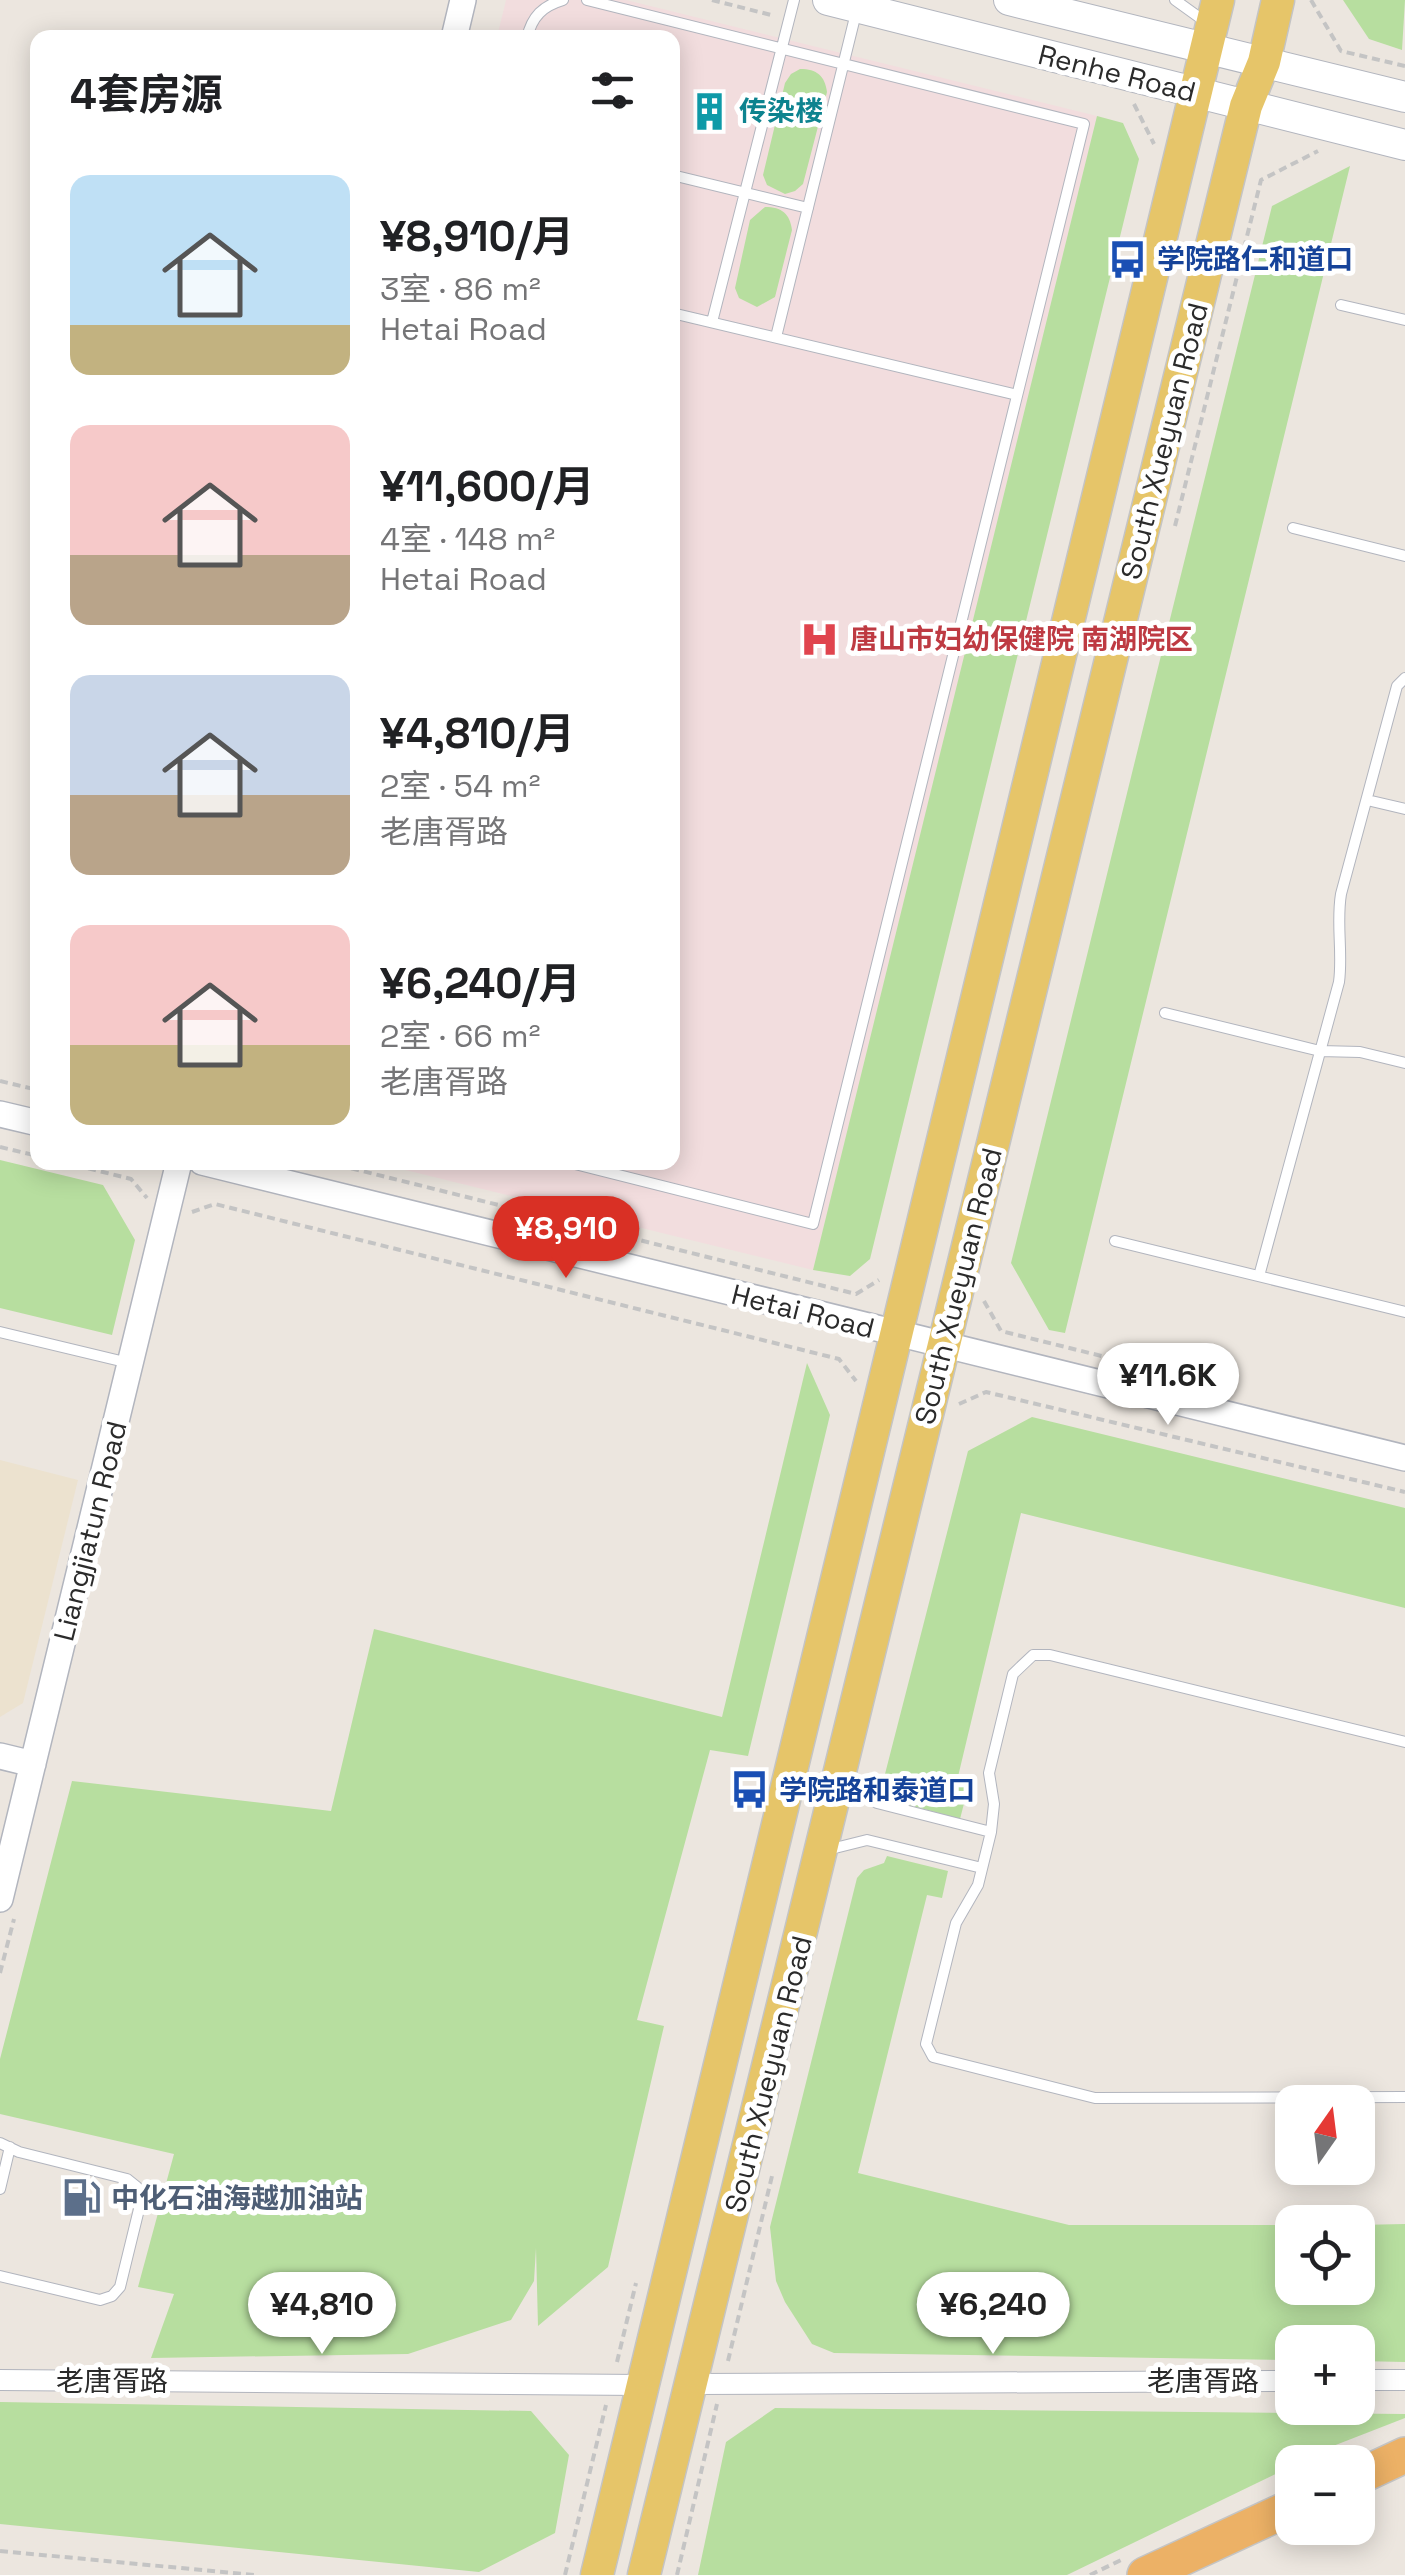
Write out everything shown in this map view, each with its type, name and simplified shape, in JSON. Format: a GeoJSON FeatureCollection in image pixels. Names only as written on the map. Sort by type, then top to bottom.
{"type":"FeatureCollection","features":[{"type":"Feature","properties":{"kind":"highway"},"geometry":{"type":"LineString","coordinates":[[1375,2469],[1405,2456]]}},
{"type":"Feature","properties":{"kind":"highway"},"geometry":{"type":"LineString","coordinates":[[1145,2575],[1275,2515]]}},
{"type":"Feature","properties":{"kind":"main road","name":"Renhe Road"},"geometry":{"type":"LineString","coordinates":[[1009,0],[1212,25],[1264,62],[1405,96]]}},
{"type":"Feature","properties":{"kind":"main road","name":"South Xueyuan Road"},"geometry":{"type":"LineString","coordinates":[[644,2575],[1246,106],[1264,62],[1278,0]]}},
{"type":"Feature","properties":{"kind":"main road","name":"Renhe Road"},"geometry":{"type":"LineString","coordinates":[[843,4],[1405,144]]}},
{"type":"Feature","properties":{"kind":"main road","name":"South Xueyuan Road"},"geometry":{"type":"LineString","coordinates":[[597,2575],[628,2384],[896,1334],[1212,25]]}},
{"type":"Feature","properties":{"kind":"street"},"geometry":{"type":"LineString","coordinates":[[456,30],[463,0]]}},
{"type":"Feature","properties":{"kind":"street"},"geometry":{"type":"LineString","coordinates":[[0,1114],[30,1121]]}},
{"type":"Feature","properties":{"kind":"street","name":"Liangjiatun Road"},"geometry":{"type":"LineString","coordinates":[[0,1899],[177,1170]]}},
{"type":"Feature","properties":{"kind":"street","name":"Hetai Road"},"geometry":{"type":"LineString","coordinates":[[234,1170],[1405,1458]]}},
{"type":"Feature","properties":{"kind":"street"},"geometry":{"type":"LineString","coordinates":[[0,1756],[34,1764]]}},
{"type":"Feature","properties":{"kind":"street"},"geometry":{"type":"LineString","coordinates":[[0,1786],[26,1792]]}},
{"type":"Feature","properties":{"kind":"street","name":"老唐胥路"},"geometry":{"type":"LineString","coordinates":[[0,2380],[628,2384]]}},
{"type":"Feature","properties":{"kind":"street"},"geometry":{"type":"LineString","coordinates":[[1375,2380],[1405,2380]]}},
{"type":"Feature","properties":{"kind":"street","name":"老唐胥路"},"geometry":{"type":"LineString","coordinates":[[693,2384],[1275,2381]]}},
{"type":"Feature","properties":{"kind":"lane"},"geometry":{"type":"LineString","coordinates":[[529,30],[543,7],[563,0]]}},
{"type":"Feature","properties":{"kind":"lane"},"geometry":{"type":"LineString","coordinates":[[586,0],[1084,124],[813,1224],[598,1170]]}},
{"type":"Feature","properties":{"kind":"lane"},"geometry":{"type":"LineString","coordinates":[[712,322],[794,0]]}},
{"type":"Feature","properties":{"kind":"lane"},"geometry":{"type":"LineString","coordinates":[[1176,0],[1212,25]]}},
{"type":"Feature","properties":{"kind":"lane"},"geometry":{"type":"LineString","coordinates":[[776,337],[844,64],[843,4]]}},
{"type":"Feature","properties":{"kind":"lane"},"geometry":{"type":"LineString","coordinates":[[680,177],[808,208]]}},
{"type":"Feature","properties":{"kind":"lane"},"geometry":{"type":"LineString","coordinates":[[1341,305],[1405,320]]}},
{"type":"Feature","properties":{"kind":"lane"},"geometry":{"type":"LineString","coordinates":[[680,314],[1017,396]]}},
{"type":"Feature","properties":{"kind":"lane"},"geometry":{"type":"LineString","coordinates":[[1293,528],[1405,556]]}},
{"type":"Feature","properties":{"kind":"lane"},"geometry":{"type":"LineString","coordinates":[[1259,1276],[1339,982],[1342,958],[1337,921],[1342,894],[1396,686],[1405,678]]}},
{"type":"Feature","properties":{"kind":"lane"},"geometry":{"type":"LineString","coordinates":[[1366,800],[1405,809]]}},
{"type":"Feature","properties":{"kind":"lane"},"geometry":{"type":"LineString","coordinates":[[1165,1012],[1320,1051],[1360,1052],[1405,1063]]}},
{"type":"Feature","properties":{"kind":"lane"},"geometry":{"type":"LineString","coordinates":[[1114,1241],[1405,1312]]}},
{"type":"Feature","properties":{"kind":"lane"},"geometry":{"type":"LineString","coordinates":[[0,1332],[130,1364]]}},
{"type":"Feature","properties":{"kind":"lane"},"geometry":{"type":"LineString","coordinates":[[1405,1742],[1050,1655],[1033,1655],[1013,1674],[989,1773],[994,1804],[991,1832],[978,1885],[956,1923],[926,2044],[933,2057],[1095,2098],[1405,2097]]}},
{"type":"Feature","properties":{"kind":"lane"},"geometry":{"type":"LineString","coordinates":[[842,1765],[858,1791],[877,1803],[991,1832]]}},
{"type":"Feature","properties":{"kind":"lane"},"geometry":{"type":"LineString","coordinates":[[821,1852],[867,1840],[982,1868]]}},
{"type":"Feature","properties":{"kind":"lane"},"geometry":{"type":"LineString","coordinates":[[0,2189],[5,2145],[127,2179],[137,2188],[141,2201],[120,2287],[112,2296],[100,2300],[0,2276]]}},
{"type":"Feature","properties":{"kind":"lane"},"geometry":{"type":"LineString","coordinates":[[67,2178],[70,2164]]}},
{"type":"Feature","properties":{"kind":"path"},"geometry":{"type":"LineString","coordinates":[[712,0],[789,19]]}},
{"type":"Feature","properties":{"kind":"path"},"geometry":{"type":"LineString","coordinates":[[1311,0],[1341,51],[1405,66]]}},
{"type":"Feature","properties":{"kind":"path"},"geometry":{"type":"LineString","coordinates":[[1135,104],[1159,156]]}},
{"type":"Feature","properties":{"kind":"path"},"geometry":{"type":"LineString","coordinates":[[1174,526],[1261,180],[1315,150],[1333,155]]}},
{"type":"Feature","properties":{"kind":"path"},"geometry":{"type":"LineString","coordinates":[[0,1080],[30,1088]]}},
{"type":"Feature","properties":{"kind":"path"},"geometry":{"type":"LineString","coordinates":[[0,1147],[30,1154]]}},
{"type":"Feature","properties":{"kind":"path"},"geometry":{"type":"LineString","coordinates":[[95,1170],[131,1179],[151,1202]]}},
{"type":"Feature","properties":{"kind":"path"},"geometry":{"type":"LineString","coordinates":[[358,1170],[856,1294],[888,1275]]}},
{"type":"Feature","properties":{"kind":"path"},"geometry":{"type":"LineString","coordinates":[[190,1212],[214,1204],[839,1359],[857,1384]]}},
{"type":"Feature","properties":{"kind":"path"},"geometry":{"type":"LineString","coordinates":[[982,1297],[1001,1331],[1174,1374]]}},
{"type":"Feature","properties":{"kind":"path"},"geometry":{"type":"LineString","coordinates":[[958,1405],[986,1392],[1405,1492]]}},
{"type":"Feature","properties":{"kind":"path"},"geometry":{"type":"LineString","coordinates":[[565,2575],[628,2384],[640,2269]]}},
{"type":"Feature","properties":{"kind":"path"},"geometry":{"type":"LineString","coordinates":[[0,2551],[254,2575]]}},
{"type":"Feature","properties":{"kind":"shaded area","name":"唐山市妇幼保健院 南湖院区"},"geometry":{"type":"Polygon","coordinates":[[[506,0],[626,0],[1097,116],[813,1270],[406,1170],[680,1170],[680,30],[499,30],[506,0]]]}},
{"type":"Feature","properties":{"kind":"shaded area"},"geometry":{"type":"Polygon","coordinates":[[[0,1460],[78,1480],[23,1703],[0,1717],[0,1460]]]}},
{"type":"Feature","properties":{"kind":"green space"},"geometry":{"type":"Polygon","coordinates":[[[1343,0],[1405,0],[1402,50],[1369,39],[1343,0]]]}},
{"type":"Feature","properties":{"kind":"green space"},"geometry":{"type":"Polygon","coordinates":[[[800,69],[819,74],[827,92],[803,184],[785,194],[767,185],[763,175],[785,83],[800,69]]]}},
{"type":"Feature","properties":{"kind":"green space"},"geometry":{"type":"Polygon","coordinates":[[[1097,116],[1123,123],[1139,159],[870,1259],[850,1276],[813,1270],[1097,116]]]}},
{"type":"Feature","properties":{"kind":"green space"},"geometry":{"type":"Polygon","coordinates":[[[1350,166],[1065,1333],[1049,1330],[1011,1263],[1272,206],[1350,166]]]}},
{"type":"Feature","properties":{"kind":"green space"},"geometry":{"type":"Polygon","coordinates":[[[765,207],[784,212],[792,230],[775,297],[757,307],[739,298],[735,288],[750,220],[765,207]]]}},
{"type":"Feature","properties":{"kind":"green space"},"geometry":{"type":"Polygon","coordinates":[[[0,1160],[103,1185],[135,1240],[112,1335],[0,1308],[0,1160]]]}},
{"type":"Feature","properties":{"kind":"green space"},"geometry":{"type":"Polygon","coordinates":[[[807,1363],[830,1415],[748,1756],[710,1750],[637,2020],[664,2026],[608,2267],[538,2326],[536,2248],[534,2281],[511,2320],[408,2354],[151,2358],[174,2294],[138,2287],[174,2154],[0,2114],[0,2059],[72,1781],[331,1811],[374,1629],[722,1717],[807,1363]]]}},
{"type":"Feature","properties":{"kind":"green space"},"geometry":{"type":"Polygon","coordinates":[[[1032,1417],[1405,1508],[1405,1608],[1021,1513],[956,1785],[968,1788],[960,1819],[902,1803],[903,1796],[889,1784],[885,1774],[968,1451],[1032,1417]]]}},
{"type":"Feature","properties":{"kind":"green space"},"geometry":{"type":"Polygon","coordinates":[[[887,1856],[948,1871],[942,1898],[927,1895],[858,2173],[1069,2225],[1275,2225],[1275,2305],[1375,2305],[1375,2225],[1405,2224],[1405,2362],[1375,2361],[1375,2325],[1275,2325],[1275,2360],[834,2353],[812,2344],[776,2281],[770,2227],[857,1878],[864,1870],[884,1863],[887,1856]]]}},
{"type":"Feature","properties":{"kind":"green space"},"geometry":{"type":"Polygon","coordinates":[[[0,2402],[531,2411],[569,2455],[555,2533],[479,2572],[0,2524],[0,2402]]]}},
{"type":"Feature","properties":{"kind":"green space"},"geometry":{"type":"Polygon","coordinates":[[[775,2408],[1275,2413],[1275,2425],[1375,2425],[1375,2414],[1405,2414],[1405,2418],[1336,2445],[1275,2445],[1275,2474],[1067,2575],[698,2575],[726,2442],[775,2408]]]}},
{"type":"Feature","properties":{"kind":"place","name":"传染楼"},"geometry":{"type":"Point","coordinates":[709,111]}},
{"type":"Feature","properties":{"kind":"place","name":"学院路仁和道口"},"geometry":{"type":"Point","coordinates":[1127,259]}},
{"type":"Feature","properties":{"kind":"place","name":"唐山市妇幼保健院 南湖院区"},"geometry":{"type":"Point","coordinates":[820,639]}},
{"type":"Feature","properties":{"kind":"place","name":"学院路和泰道口"},"geometry":{"type":"Point","coordinates":[749,1790]}},
{"type":"Feature","properties":{"kind":"place","name":"中化石油海越加油站"},"geometry":{"type":"Point","coordinates":[81,2198]}}]}
